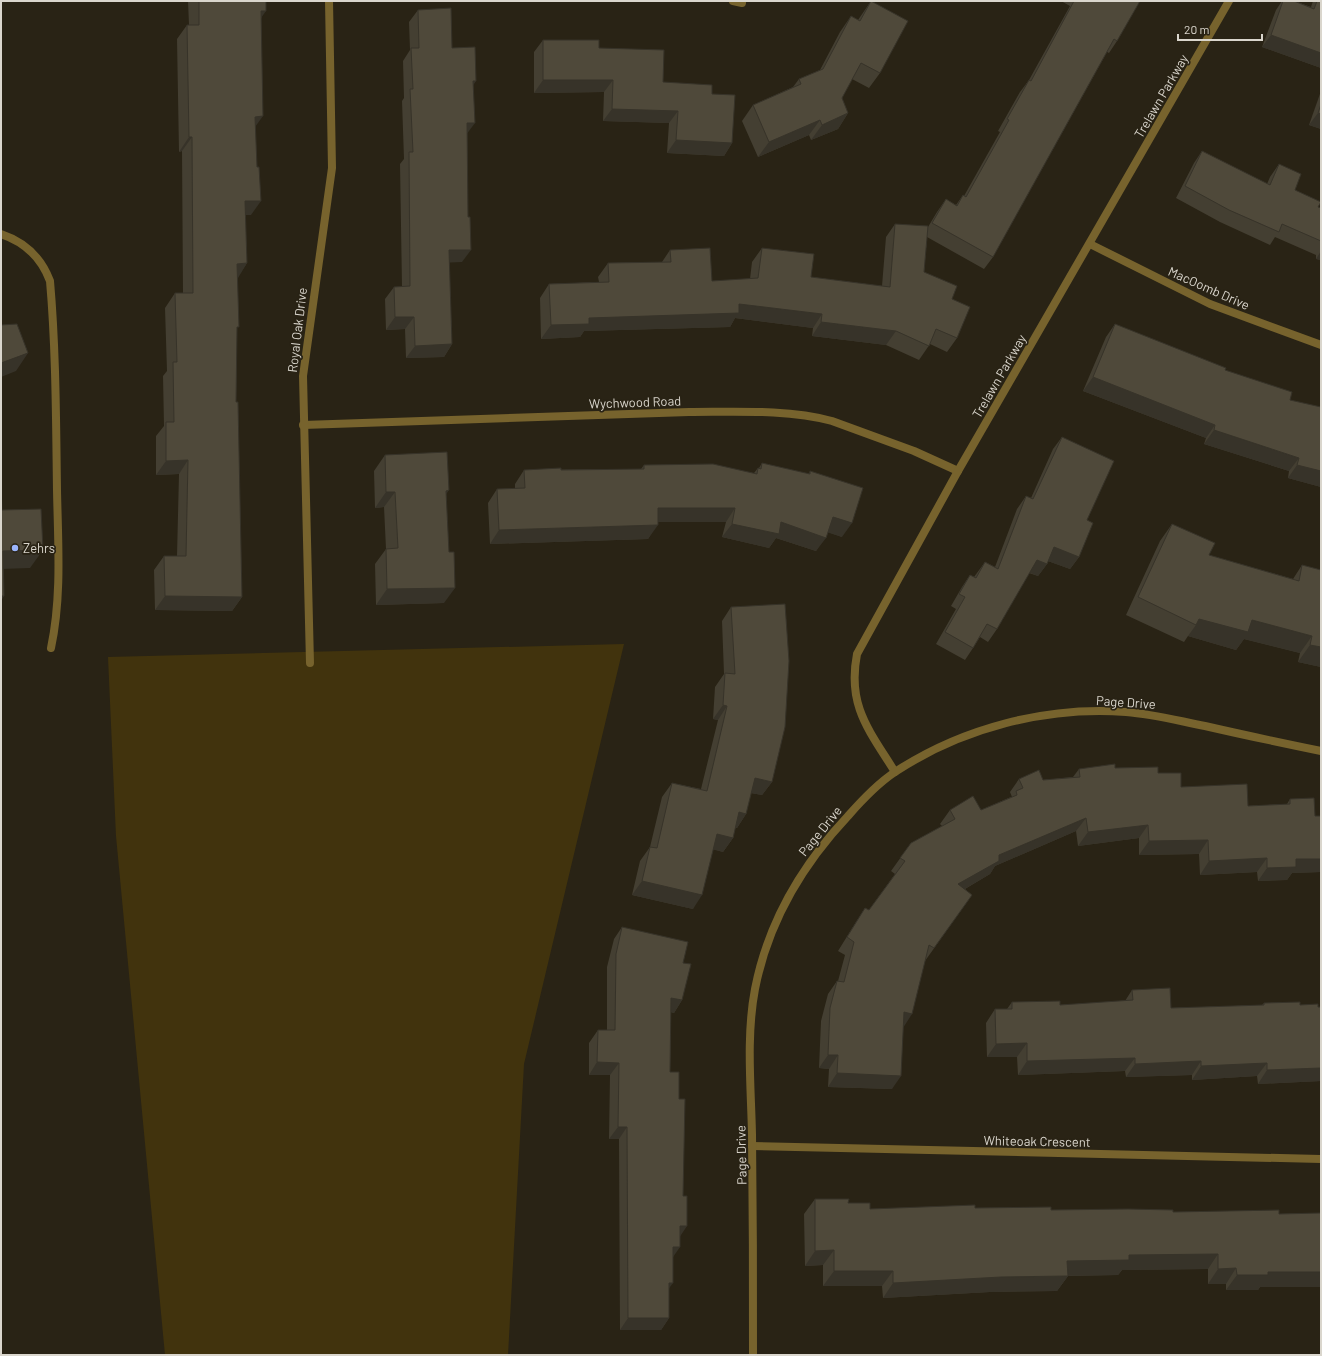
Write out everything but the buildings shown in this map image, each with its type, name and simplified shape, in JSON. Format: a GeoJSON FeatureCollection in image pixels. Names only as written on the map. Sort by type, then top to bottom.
{"type":"FeatureCollection","features":[{"type":"Feature","properties":{"kind":"street","name":"Royal Oak Drive"},"geometry":{"type":"LineString","coordinates":[[310,663],[302,376],[332,168],[329,1]]}},
{"type":"Feature","properties":{"kind":"street"},"geometry":{"type":"LineString","coordinates":[[733,1],[742,3]]}},
{"type":"Feature","properties":{"kind":"street","name":"Trelawn Parkway"},"geometry":{"type":"LineString","coordinates":[[895,772],[862,717],[853,687],[853,672],[857,654],[958,471],[1229,1]]}},
{"type":"Feature","properties":{"kind":"street"},"geometry":{"type":"LineString","coordinates":[[1,234],[18,241],[32,252],[43,265],[50,281],[57,441],[59,589],[57,615],[51,648]]}},
{"type":"Feature","properties":{"kind":"street","name":"MacOomb Drive"},"geometry":{"type":"LineString","coordinates":[[1090,244],[1210,304],[1321,345]]}},
{"type":"Feature","properties":{"kind":"street","name":"Wychwood Road"},"geometry":{"type":"LineString","coordinates":[[303,425],[689,412],[746,412],[804,416],[818,417],[862,430],[958,471]]}},
{"type":"Feature","properties":{"kind":"street","name":"Page Drive"},"geometry":{"type":"LineString","coordinates":[[753,1355],[751,1023],[755,990],[772,932],[796,881],[826,839],[870,792],[895,772],[929,753],[963,738],[1000,725],[1039,716],[1068,712],[1127,712],[1156,716],[1321,752]]}},
{"type":"Feature","properties":{"kind":"street","name":"Whiteoak Crescent"},"geometry":{"type":"LineString","coordinates":[[752,1146],[1321,1159]]}},
{"type":"Feature","properties":{"kind":"shaded area"},"geometry":{"type":"Polygon","coordinates":[[[624,644],[524,1064],[508,1355],[165,1355],[116,836],[108,657],[624,644]]]}},
{"type":"Feature","properties":{"kind":"place","name":"Zehrs"},"geometry":{"type":"Point","coordinates":[15,548]}}]}
